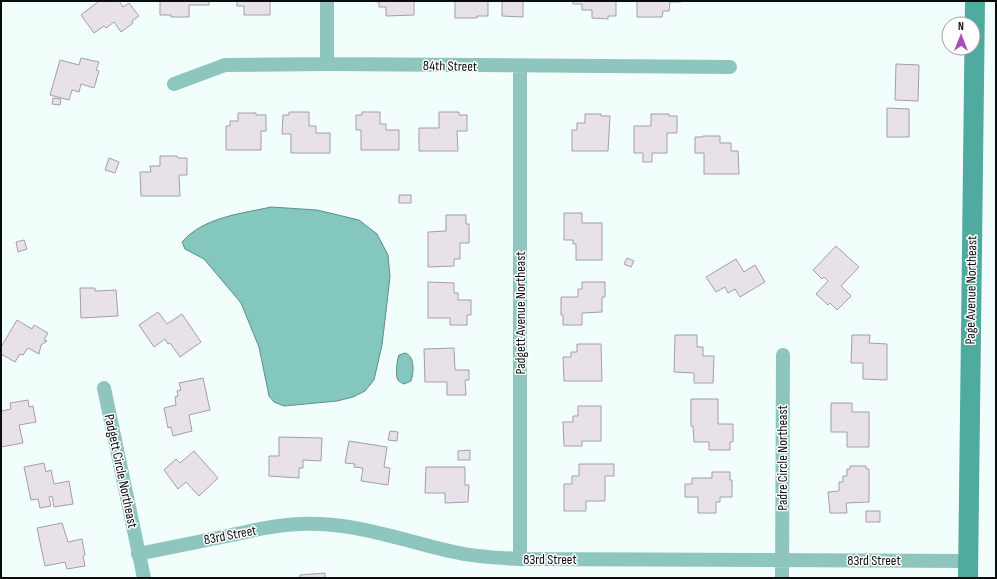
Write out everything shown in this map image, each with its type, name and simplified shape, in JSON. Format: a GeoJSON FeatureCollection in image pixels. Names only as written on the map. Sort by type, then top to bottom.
{"type":"FeatureCollection","features":[{"type":"Feature","properties":{"kind":"street"},"geometry":{"type":"LineString","coordinates":[[327,1],[327,64]]}},
{"type":"Feature","properties":{"kind":"street","name":"Page Avenue Northeast"},"geometry":{"type":"LineString","coordinates":[[968,569],[975,1]]}},
{"type":"Feature","properties":{"kind":"street","name":"84th Street"},"geometry":{"type":"LineString","coordinates":[[174,84],[225,65],[327,64],[730,67]]}},
{"type":"Feature","properties":{"kind":"street","name":"Padgett Avenue Northeast"},"geometry":{"type":"LineString","coordinates":[[520,66],[520,559]]}},
{"type":"Feature","properties":{"kind":"street","name":"Padre Circle Northeast"},"geometry":{"type":"LineString","coordinates":[[782,578],[783,355]]}},
{"type":"Feature","properties":{"kind":"street","name":"Padgett Circle Northeast"},"geometry":{"type":"LineString","coordinates":[[104,388],[138,554]]}},
{"type":"Feature","properties":{"kind":"street","name":"83rd Street"},"geometry":{"type":"LineString","coordinates":[[138,554],[259,529],[288,525],[320,524],[352,527],[385,533],[428,546],[486,557],[520,559],[782,560],[968,569]]}},
{"type":"Feature","properties":{"kind":"street"},"geometry":{"type":"LineString","coordinates":[[138,554],[144,578]]}},
{"type":"Feature","properties":{"kind":"water"},"geometry":{"type":"Polygon","coordinates":[[[271,207],[317,210],[359,220],[377,234],[388,255],[390,277],[382,345],[374,380],[365,391],[353,397],[337,401],[284,406],[274,402],[269,396],[259,347],[241,303],[204,259],[185,249],[182,242],[201,227],[212,222],[271,207]]]}},
{"type":"Feature","properties":{"kind":"water"},"geometry":{"type":"Polygon","coordinates":[[[405,353],[411,357],[413,373],[411,381],[404,384],[398,380],[396,371],[399,355],[405,353]]]}},
{"type":"Feature","properties":{"kind":"building"},"geometry":{"type":"Polygon","coordinates":[[[99,1],[119,1],[123,7],[129,3],[139,16],[132,21],[133,23],[121,32],[114,22],[106,28],[104,26],[94,33],[81,15],[99,1]]]}},
{"type":"Feature","properties":{"kind":"building"},"geometry":{"type":"Polygon","coordinates":[[[160,1],[209,1],[209,5],[189,5],[189,17],[171,17],[171,15],[160,15],[160,1]]]}},
{"type":"Feature","properties":{"kind":"building"},"geometry":{"type":"Polygon","coordinates":[[[237,1],[270,1],[270,15],[244,15],[244,6],[237,6],[237,1]]]}},
{"type":"Feature","properties":{"kind":"building"},"geometry":{"type":"Polygon","coordinates":[[[371,1],[414,1],[414,15],[386,16],[386,7],[379,7],[379,2],[371,1]]]}},
{"type":"Feature","properties":{"kind":"building"},"geometry":{"type":"Polygon","coordinates":[[[455,1],[488,1],[488,16],[477,16],[477,18],[455,18],[455,1]]]}},
{"type":"Feature","properties":{"kind":"building"},"geometry":{"type":"Polygon","coordinates":[[[502,1],[523,1],[523,17],[502,16],[502,1]]]}},
{"type":"Feature","properties":{"kind":"building"},"geometry":{"type":"Polygon","coordinates":[[[573,1],[616,1],[616,16],[608,16],[608,19],[592,18],[592,10],[582,10],[582,4],[573,4],[573,1]]]}},
{"type":"Feature","properties":{"kind":"building"},"geometry":{"type":"Polygon","coordinates":[[[637,1],[681,2],[670,2],[669,11],[663,11],[662,17],[637,17],[637,1]]]}},
{"type":"Feature","properties":{"kind":"building"},"geometry":{"type":"Polygon","coordinates":[[[81,58],[99,62],[96,70],[99,71],[94,88],[81,84],[79,92],[72,90],[69,100],[50,95],[60,60],[79,65],[81,58]]]}},
{"type":"Feature","properties":{"kind":"building"},"geometry":{"type":"Polygon","coordinates":[[[896,64],[919,65],[918,101],[895,100],[896,64]]]}},
{"type":"Feature","properties":{"kind":"building"},"geometry":{"type":"Polygon","coordinates":[[[53,98],[61,99],[60,105],[52,104],[53,98]]]}},
{"type":"Feature","properties":{"kind":"building"},"geometry":{"type":"Polygon","coordinates":[[[887,108],[909,109],[909,137],[887,137],[887,108]]]}},
{"type":"Feature","properties":{"kind":"building"},"geometry":{"type":"Polygon","coordinates":[[[289,112],[309,112],[309,126],[316,126],[316,133],[330,133],[330,153],[291,153],[291,134],[282,134],[283,115],[289,115],[289,112]]]}},
{"type":"Feature","properties":{"kind":"building"},"geometry":{"type":"Polygon","coordinates":[[[362,112],[380,112],[380,124],[386,124],[386,130],[399,130],[399,150],[361,150],[361,130],[356,130],[356,115],[362,115],[362,112]]]}},
{"type":"Feature","properties":{"kind":"building"},"geometry":{"type":"Polygon","coordinates":[[[439,112],[459,112],[459,115],[467,115],[467,131],[457,131],[458,151],[419,151],[419,128],[439,128],[439,112]]]}},
{"type":"Feature","properties":{"kind":"building"},"geometry":{"type":"Polygon","coordinates":[[[238,113],[256,113],[256,115],[266,115],[266,131],[261,131],[261,150],[226,150],[226,126],[230,126],[230,121],[238,121],[238,113]]]}},
{"type":"Feature","properties":{"kind":"building"},"geometry":{"type":"Polygon","coordinates":[[[585,114],[601,114],[601,116],[610,116],[608,151],[572,151],[572,130],[577,130],[577,123],[585,123],[585,114]]]}},
{"type":"Feature","properties":{"kind":"building"},"geometry":{"type":"Polygon","coordinates":[[[651,114],[669,114],[669,116],[677,116],[677,133],[667,133],[667,153],[652,153],[652,162],[643,162],[643,153],[634,153],[634,126],[651,126],[651,114]]]}},
{"type":"Feature","properties":{"kind":"building"},"geometry":{"type":"Polygon","coordinates":[[[720,136],[720,143],[731,143],[731,151],[738,151],[739,174],[704,174],[704,153],[695,153],[695,137],[720,136]]]}},
{"type":"Feature","properties":{"kind":"building"},"geometry":{"type":"Polygon","coordinates":[[[160,156],[177,156],[178,158],[187,158],[187,175],[179,175],[180,196],[141,196],[140,172],[151,172],[150,166],[160,166],[160,156]]]}},
{"type":"Feature","properties":{"kind":"building"},"geometry":{"type":"Polygon","coordinates":[[[109,158],[119,162],[115,173],[105,170],[109,158]]]}},
{"type":"Feature","properties":{"kind":"building"},"geometry":{"type":"Polygon","coordinates":[[[399,195],[411,195],[411,203],[399,203],[399,195]]]}},
{"type":"Feature","properties":{"kind":"building"},"geometry":{"type":"Polygon","coordinates":[[[564,213],[582,213],[582,223],[602,223],[602,260],[576,260],[576,244],[573,244],[573,240],[564,240],[564,213]]]}},
{"type":"Feature","properties":{"kind":"building"},"geometry":{"type":"Polygon","coordinates":[[[446,215],[466,215],[466,224],[469,224],[469,243],[460,243],[460,259],[454,259],[454,266],[428,267],[428,232],[446,231],[446,215]]]}},
{"type":"Feature","properties":{"kind":"building"},"geometry":{"type":"Polygon","coordinates":[[[24,240],[27,249],[18,252],[16,242],[24,240]]]}},
{"type":"Feature","properties":{"kind":"building"},"geometry":{"type":"Polygon","coordinates":[[[836,246],[859,267],[841,286],[851,296],[837,310],[830,303],[828,305],[816,294],[828,281],[824,277],[822,279],[813,270],[836,246]]]}},
{"type":"Feature","properties":{"kind":"building"},"geometry":{"type":"Polygon","coordinates":[[[627,258],[634,261],[631,267],[624,264],[627,258]]]}},
{"type":"Feature","properties":{"kind":"building"},"geometry":{"type":"Polygon","coordinates":[[[736,259],[744,272],[755,265],[765,282],[740,297],[735,289],[728,293],[725,287],[716,292],[706,277],[736,259]]]}},
{"type":"Feature","properties":{"kind":"building"},"geometry":{"type":"Polygon","coordinates":[[[428,282],[454,283],[454,293],[458,293],[458,300],[471,300],[471,315],[467,315],[467,325],[450,325],[450,318],[428,318],[428,282]]]}},
{"type":"Feature","properties":{"kind":"building"},"geometry":{"type":"Polygon","coordinates":[[[582,282],[605,282],[605,297],[602,297],[602,312],[582,313],[582,325],[563,325],[563,315],[561,315],[561,297],[578,297],[578,289],[582,289],[582,282]]]}},
{"type":"Feature","properties":{"kind":"building"},"geometry":{"type":"Polygon","coordinates":[[[80,288],[95,288],[95,291],[116,290],[118,316],[81,318],[80,288]]]}},
{"type":"Feature","properties":{"kind":"building"},"geometry":{"type":"Polygon","coordinates":[[[158,312],[167,324],[182,314],[201,342],[180,357],[170,343],[168,344],[165,339],[154,347],[139,325],[158,312]]]}},
{"type":"Feature","properties":{"kind":"building"},"geometry":{"type":"Polygon","coordinates":[[[17,320],[32,329],[34,325],[48,333],[44,340],[47,341],[41,345],[39,354],[28,348],[23,355],[20,354],[15,362],[1,354],[1,347],[17,320]]]}},
{"type":"Feature","properties":{"kind":"building"},"geometry":{"type":"Polygon","coordinates":[[[675,335],[697,335],[697,347],[703,347],[703,356],[714,356],[713,383],[694,383],[694,373],[674,372],[675,335]]]}},
{"type":"Feature","properties":{"kind":"building"},"geometry":{"type":"Polygon","coordinates":[[[852,335],[870,335],[869,343],[887,344],[887,380],[863,379],[863,363],[851,363],[852,335]]]}},
{"type":"Feature","properties":{"kind":"building"},"geometry":{"type":"Polygon","coordinates":[[[577,344],[601,344],[602,381],[564,381],[563,357],[571,357],[571,352],[577,352],[577,344]]]}},
{"type":"Feature","properties":{"kind":"building"},"geometry":{"type":"Polygon","coordinates":[[[454,348],[455,370],[469,370],[469,380],[465,380],[466,395],[447,395],[447,382],[425,382],[424,349],[454,348]]]}},
{"type":"Feature","properties":{"kind":"building"},"geometry":{"type":"Polygon","coordinates":[[[203,378],[210,410],[189,415],[192,431],[173,436],[171,427],[168,428],[164,408],[176,405],[175,397],[178,396],[177,391],[181,390],[179,383],[203,378]]]}},
{"type":"Feature","properties":{"kind":"building"},"geometry":{"type":"Polygon","coordinates":[[[691,399],[718,399],[718,424],[733,424],[733,442],[730,442],[730,450],[709,450],[709,442],[694,442],[693,426],[691,426],[691,399]]]}},
{"type":"Feature","properties":{"kind":"building"},"geometry":{"type":"Polygon","coordinates":[[[28,400],[29,407],[33,406],[36,422],[19,425],[23,443],[1,447],[1,411],[11,409],[10,403],[28,400]]]}},
{"type":"Feature","properties":{"kind":"building"},"geometry":{"type":"Polygon","coordinates":[[[831,403],[852,403],[852,412],[869,412],[869,447],[847,447],[847,432],[831,432],[831,403]]]}},
{"type":"Feature","properties":{"kind":"building"},"geometry":{"type":"Polygon","coordinates":[[[578,406],[601,406],[601,441],[582,441],[582,446],[564,446],[563,422],[573,422],[573,416],[578,416],[578,406]]]}},
{"type":"Feature","properties":{"kind":"building"},"geometry":{"type":"Polygon","coordinates":[[[390,431],[398,432],[397,441],[388,440],[390,431]]]}},
{"type":"Feature","properties":{"kind":"building"},"geometry":{"type":"Polygon","coordinates":[[[279,437],[322,438],[321,461],[303,460],[303,468],[299,468],[299,478],[269,476],[269,456],[279,456],[279,437]]]}},
{"type":"Feature","properties":{"kind":"building"},"geometry":{"type":"Polygon","coordinates":[[[349,441],[387,447],[384,467],[390,468],[388,485],[361,481],[363,468],[354,467],[355,464],[345,463],[349,441]]]}},
{"type":"Feature","properties":{"kind":"building"},"geometry":{"type":"Polygon","coordinates":[[[470,450],[470,460],[458,460],[458,451],[470,450]]]}},
{"type":"Feature","properties":{"kind":"building"},"geometry":{"type":"Polygon","coordinates":[[[194,451],[218,478],[199,496],[186,482],[178,489],[164,470],[176,459],[180,463],[194,451]]]}},
{"type":"Feature","properties":{"kind":"building"},"geometry":{"type":"Polygon","coordinates":[[[44,463],[46,472],[51,470],[54,484],[69,481],[73,504],[54,507],[52,496],[49,497],[51,506],[40,508],[38,499],[31,500],[24,467],[44,463]]]}},
{"type":"Feature","properties":{"kind":"building"},"geometry":{"type":"Polygon","coordinates":[[[579,464],[614,464],[614,476],[605,476],[605,501],[586,501],[586,511],[564,511],[564,484],[572,484],[572,476],[579,476],[579,464]]]}},
{"type":"Feature","properties":{"kind":"building"},"geometry":{"type":"Polygon","coordinates":[[[850,466],[866,466],[866,469],[869,469],[869,502],[846,503],[847,513],[830,513],[828,492],[839,491],[839,482],[843,482],[843,476],[847,476],[847,469],[850,469],[850,466]]]}},
{"type":"Feature","properties":{"kind":"building"},"geometry":{"type":"Polygon","coordinates":[[[426,467],[465,467],[465,485],[469,485],[468,502],[445,503],[445,493],[425,493],[426,467]]]}},
{"type":"Feature","properties":{"kind":"building"},"geometry":{"type":"Polygon","coordinates":[[[712,472],[730,472],[730,480],[732,480],[732,497],[720,497],[720,502],[716,502],[716,513],[698,513],[698,497],[685,497],[685,484],[692,484],[692,478],[712,478],[712,472]]]}},
{"type":"Feature","properties":{"kind":"building"},"geometry":{"type":"Polygon","coordinates":[[[866,511],[880,511],[880,522],[866,522],[866,511]]]}},
{"type":"Feature","properties":{"kind":"building"},"geometry":{"type":"Polygon","coordinates":[[[62,523],[68,542],[82,539],[85,555],[83,556],[85,566],[67,569],[65,562],[45,566],[37,528],[62,523]]]}},
{"type":"Feature","properties":{"kind":"building"},"geometry":{"type":"Polygon","coordinates":[[[325,573],[325,578],[300,578],[300,575],[325,573]]]}}]}
